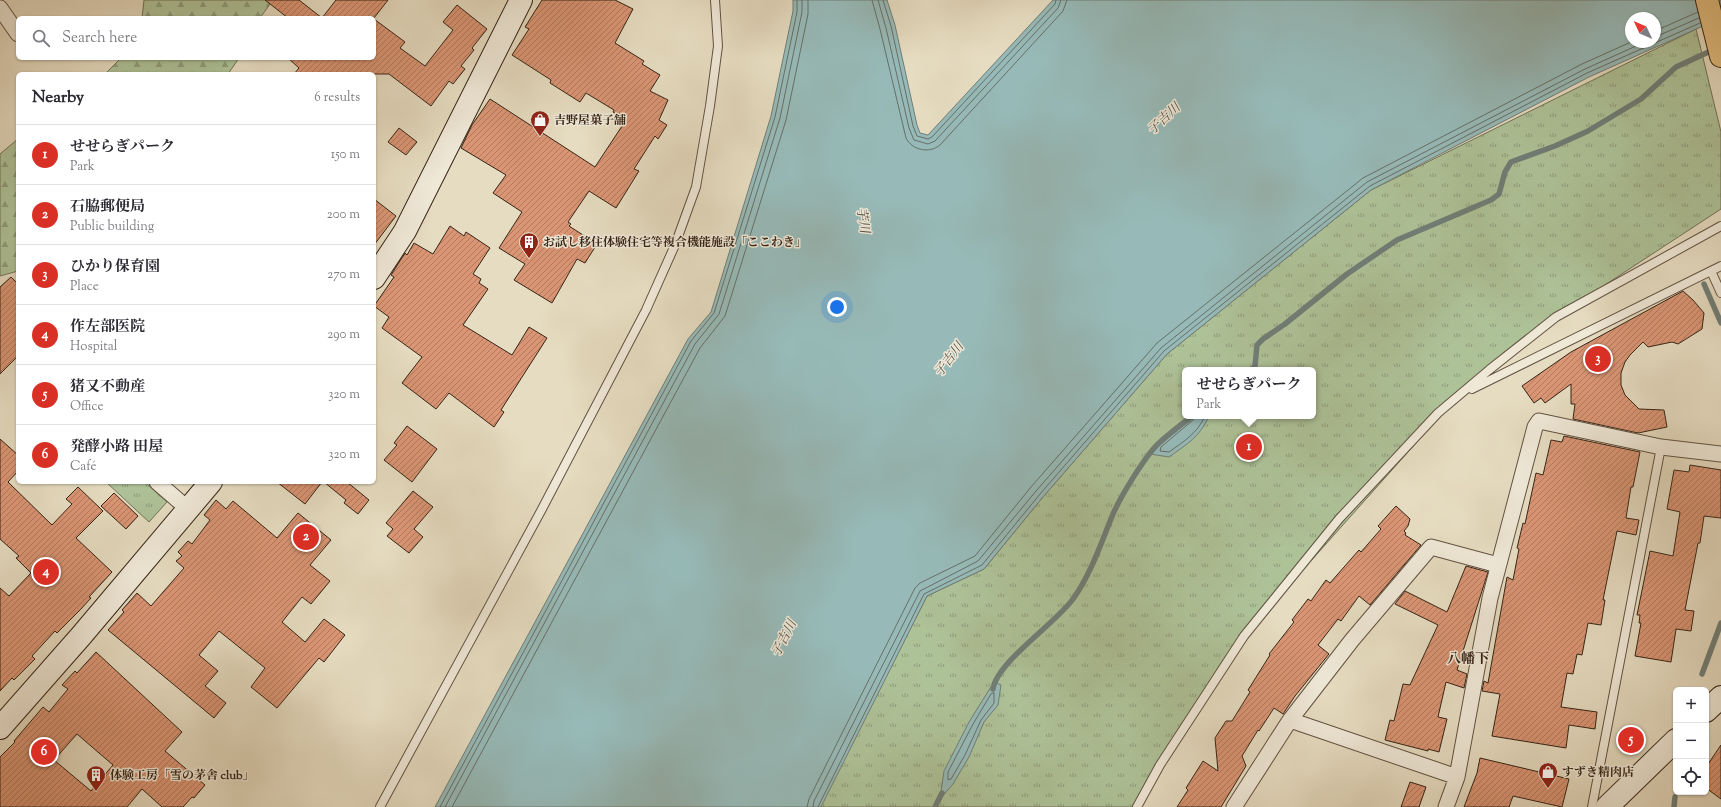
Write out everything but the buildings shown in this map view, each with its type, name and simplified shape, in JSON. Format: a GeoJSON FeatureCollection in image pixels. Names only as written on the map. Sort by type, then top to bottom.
{"type":"FeatureCollection","features":[{"type":"Feature","properties":{"kind":"highway"},"geometry":{"type":"LineString","coordinates":[[1707,0],[1721,56]]}},
{"type":"Feature","properties":{"kind":"street"},"geometry":{"type":"LineString","coordinates":[[376,270],[405,231],[521,0]]}},
{"type":"Feature","properties":{"kind":"street"},"geometry":{"type":"LineString","coordinates":[[0,8],[16,31]]}},
{"type":"Feature","properties":{"kind":"street"},"geometry":{"type":"LineString","coordinates":[[1446,807],[1457,777],[1490,598],[1535,427],[1539,422],[1661,447],[1721,454]]}},
{"type":"Feature","properties":{"kind":"street"},"geometry":{"type":"LineString","coordinates":[[159,484],[188,509]]}},
{"type":"Feature","properties":{"kind":"street"},"geometry":{"type":"LineString","coordinates":[[0,728],[81,636],[209,484]]}},
{"type":"Feature","properties":{"kind":"street"},"geometry":{"type":"LineString","coordinates":[[1234,807],[1290,720],[1352,640],[1432,547],[1498,565]]}},
{"type":"Feature","properties":{"kind":"street"},"geometry":{"type":"LineString","coordinates":[[1709,708],[1721,697]]}},
{"type":"Feature","properties":{"kind":"street"},"geometry":{"type":"LineString","coordinates":[[1290,720],[1457,777]]}},
{"type":"Feature","properties":{"kind":"street"},"geometry":{"type":"LineString","coordinates":[[1606,807],[1673,743]]}},
{"type":"Feature","properties":{"kind":"lane"},"geometry":{"type":"LineString","coordinates":[[380,807],[542,509],[646,310],[675,245],[696,187],[710,106],[718,46],[715,0]]}},
{"type":"Feature","properties":{"kind":"lane"},"geometry":{"type":"LineString","coordinates":[[1137,807],[1160,765],[1244,636],[1339,519],[1438,413],[1556,317],[1721,226]]}},
{"type":"Feature","properties":{"kind":"lane"},"geometry":{"type":"LineString","coordinates":[[1457,397],[1486,381],[1721,266]]}},
{"type":"Feature","properties":{"kind":"lane"},"geometry":{"type":"LineString","coordinates":[[1711,271],[1721,293]]}},
{"type":"Feature","properties":{"kind":"lane"},"geometry":{"type":"LineString","coordinates":[[1592,807],[1661,447]]}},
{"type":"Feature","properties":{"kind":"green space"},"geometry":{"type":"Polygon","coordinates":[[[144,0],[273,0],[261,16],[142,16],[144,0]]]}},
{"type":"Feature","properties":{"kind":"green space"},"geometry":{"type":"Polygon","coordinates":[[[1696,29],[1721,132],[1721,209],[1556,317],[1457,397],[1244,636],[1137,807],[820,807],[927,596],[984,569],[1043,497],[1167,354],[1371,190],[1658,48],[1661,48],[1661,46],[1696,29]]]}},
{"type":"Feature","properties":{"kind":"green space"},"geometry":{"type":"Polygon","coordinates":[[[119,60],[238,60],[229,72],[107,72],[119,60]]]}},
{"type":"Feature","properties":{"kind":"green space"},"geometry":{"type":"Polygon","coordinates":[[[16,141],[16,272],[0,276],[0,154],[16,141]]]}},
{"type":"Feature","properties":{"kind":"green space"},"geometry":{"type":"Polygon","coordinates":[[[108,484],[147,484],[167,502],[149,522],[108,484]]]}},
{"type":"Feature","properties":{"kind":"water"},"geometry":{"type":"Polygon","coordinates":[[[793,0],[887,0],[895,25],[917,125],[920,133],[928,135],[1053,0],[1721,0],[1721,18],[1661,45],[1661,12],[1625,12],[1625,48],[1654,48],[1589,77],[1371,190],[1167,354],[1043,497],[984,569],[927,596],[821,807],[435,807],[688,339],[711,312],[771,116],[793,11],[793,0]]]}},
{"type":"Feature","properties":{"kind":"water"},"geometry":{"type":"Polygon","coordinates":[[[1188,419],[1207,419],[1192,440],[1169,457],[1150,454],[1158,444],[1188,419]]]}},
{"type":"Feature","properties":{"kind":"water"},"geometry":{"type":"Polygon","coordinates":[[[994,682],[1001,685],[998,705],[984,722],[969,757],[953,784],[940,799],[944,771],[969,722],[994,682]]]}},
{"type":"Feature","properties":{"kind":"waterway"},"geometry":{"type":"LineString","coordinates":[[1254,367],[1257,345],[1347,274],[1397,240],[1491,200],[1499,194],[1505,172],[1511,162],[1555,146],[1588,131],[1641,99],[1676,67],[1715,49]]}},
{"type":"Feature","properties":{"kind":"waterway"},"geometry":{"type":"LineString","coordinates":[[1704,284],[1721,323]]}},
{"type":"Feature","properties":{"kind":"waterway"},"geometry":{"type":"LineString","coordinates":[[993,689],[997,678],[1005,667],[1028,643],[1065,609],[1073,599],[1090,569],[1113,514],[1127,487],[1153,449],[1171,432],[1188,419]]}},
{"type":"Feature","properties":{"kind":"waterway"},"geometry":{"type":"LineString","coordinates":[[1702,674],[1721,623]]}},
{"type":"Feature","properties":{"kind":"waterway"},"geometry":{"type":"LineString","coordinates":[[935,807],[942,793]]}},
{"type":"Feature","properties":{"kind":"waterway"},"geometry":{"type":"LineString","coordinates":[[1674,807],[1675,797]]}},
{"type":"Feature","properties":{"kind":"place","name":"吉野屋菓子舗"},"geometry":{"type":"Point","coordinates":[540,137]}},
{"type":"Feature","properties":{"kind":"place","name":"お試し移住体験住宅等複合機能施設「ここわき」"},"geometry":{"type":"Point","coordinates":[529,259]}},
{"type":"Feature","properties":{"kind":"place","name":"ひかり保育園"},"geometry":{"type":"Point","coordinates":[1598,359]}},
{"type":"Feature","properties":{"kind":"place","name":"せせらぎパーク"},"geometry":{"type":"Point","coordinates":[1249,447]}},
{"type":"Feature","properties":{"kind":"place","name":"石脇郵便局"},"geometry":{"type":"Point","coordinates":[306,537]}},
{"type":"Feature","properties":{"kind":"place","name":"作左部医院"},"geometry":{"type":"Point","coordinates":[46,572]}},
{"type":"Feature","properties":{"kind":"place","name":"猪又不動産"},"geometry":{"type":"Point","coordinates":[1631,740]}},
{"type":"Feature","properties":{"kind":"place","name":"発酵小路 田屋"},"geometry":{"type":"Point","coordinates":[44,752]}},
{"type":"Feature","properties":{"kind":"place","name":"すずき精肉店"},"geometry":{"type":"Point","coordinates":[1548,789]}},
{"type":"Feature","properties":{"kind":"place","name":"体験工房「雪の茅舎 club」"},"geometry":{"type":"Point","coordinates":[96,792]}},
{"type":"Feature","properties":{"kind":"district","name":"八幡下"},"geometry":{"type":"Point","coordinates":[1468,658]}},
{"type":"Feature","properties":{"kind":"water label","name":"子吉川"},"geometry":{"type":"Point","coordinates":[1163,118]}},
{"type":"Feature","properties":{"kind":"water label","name":"芋川"},"geometry":{"type":"Point","coordinates":[864,220]}},
{"type":"Feature","properties":{"kind":"water label","name":"子吉川"},"geometry":{"type":"Point","coordinates":[948,359]}},
{"type":"Feature","properties":{"kind":"water label","name":"子吉川"},"geometry":{"type":"Point","coordinates":[783,638]}}]}
